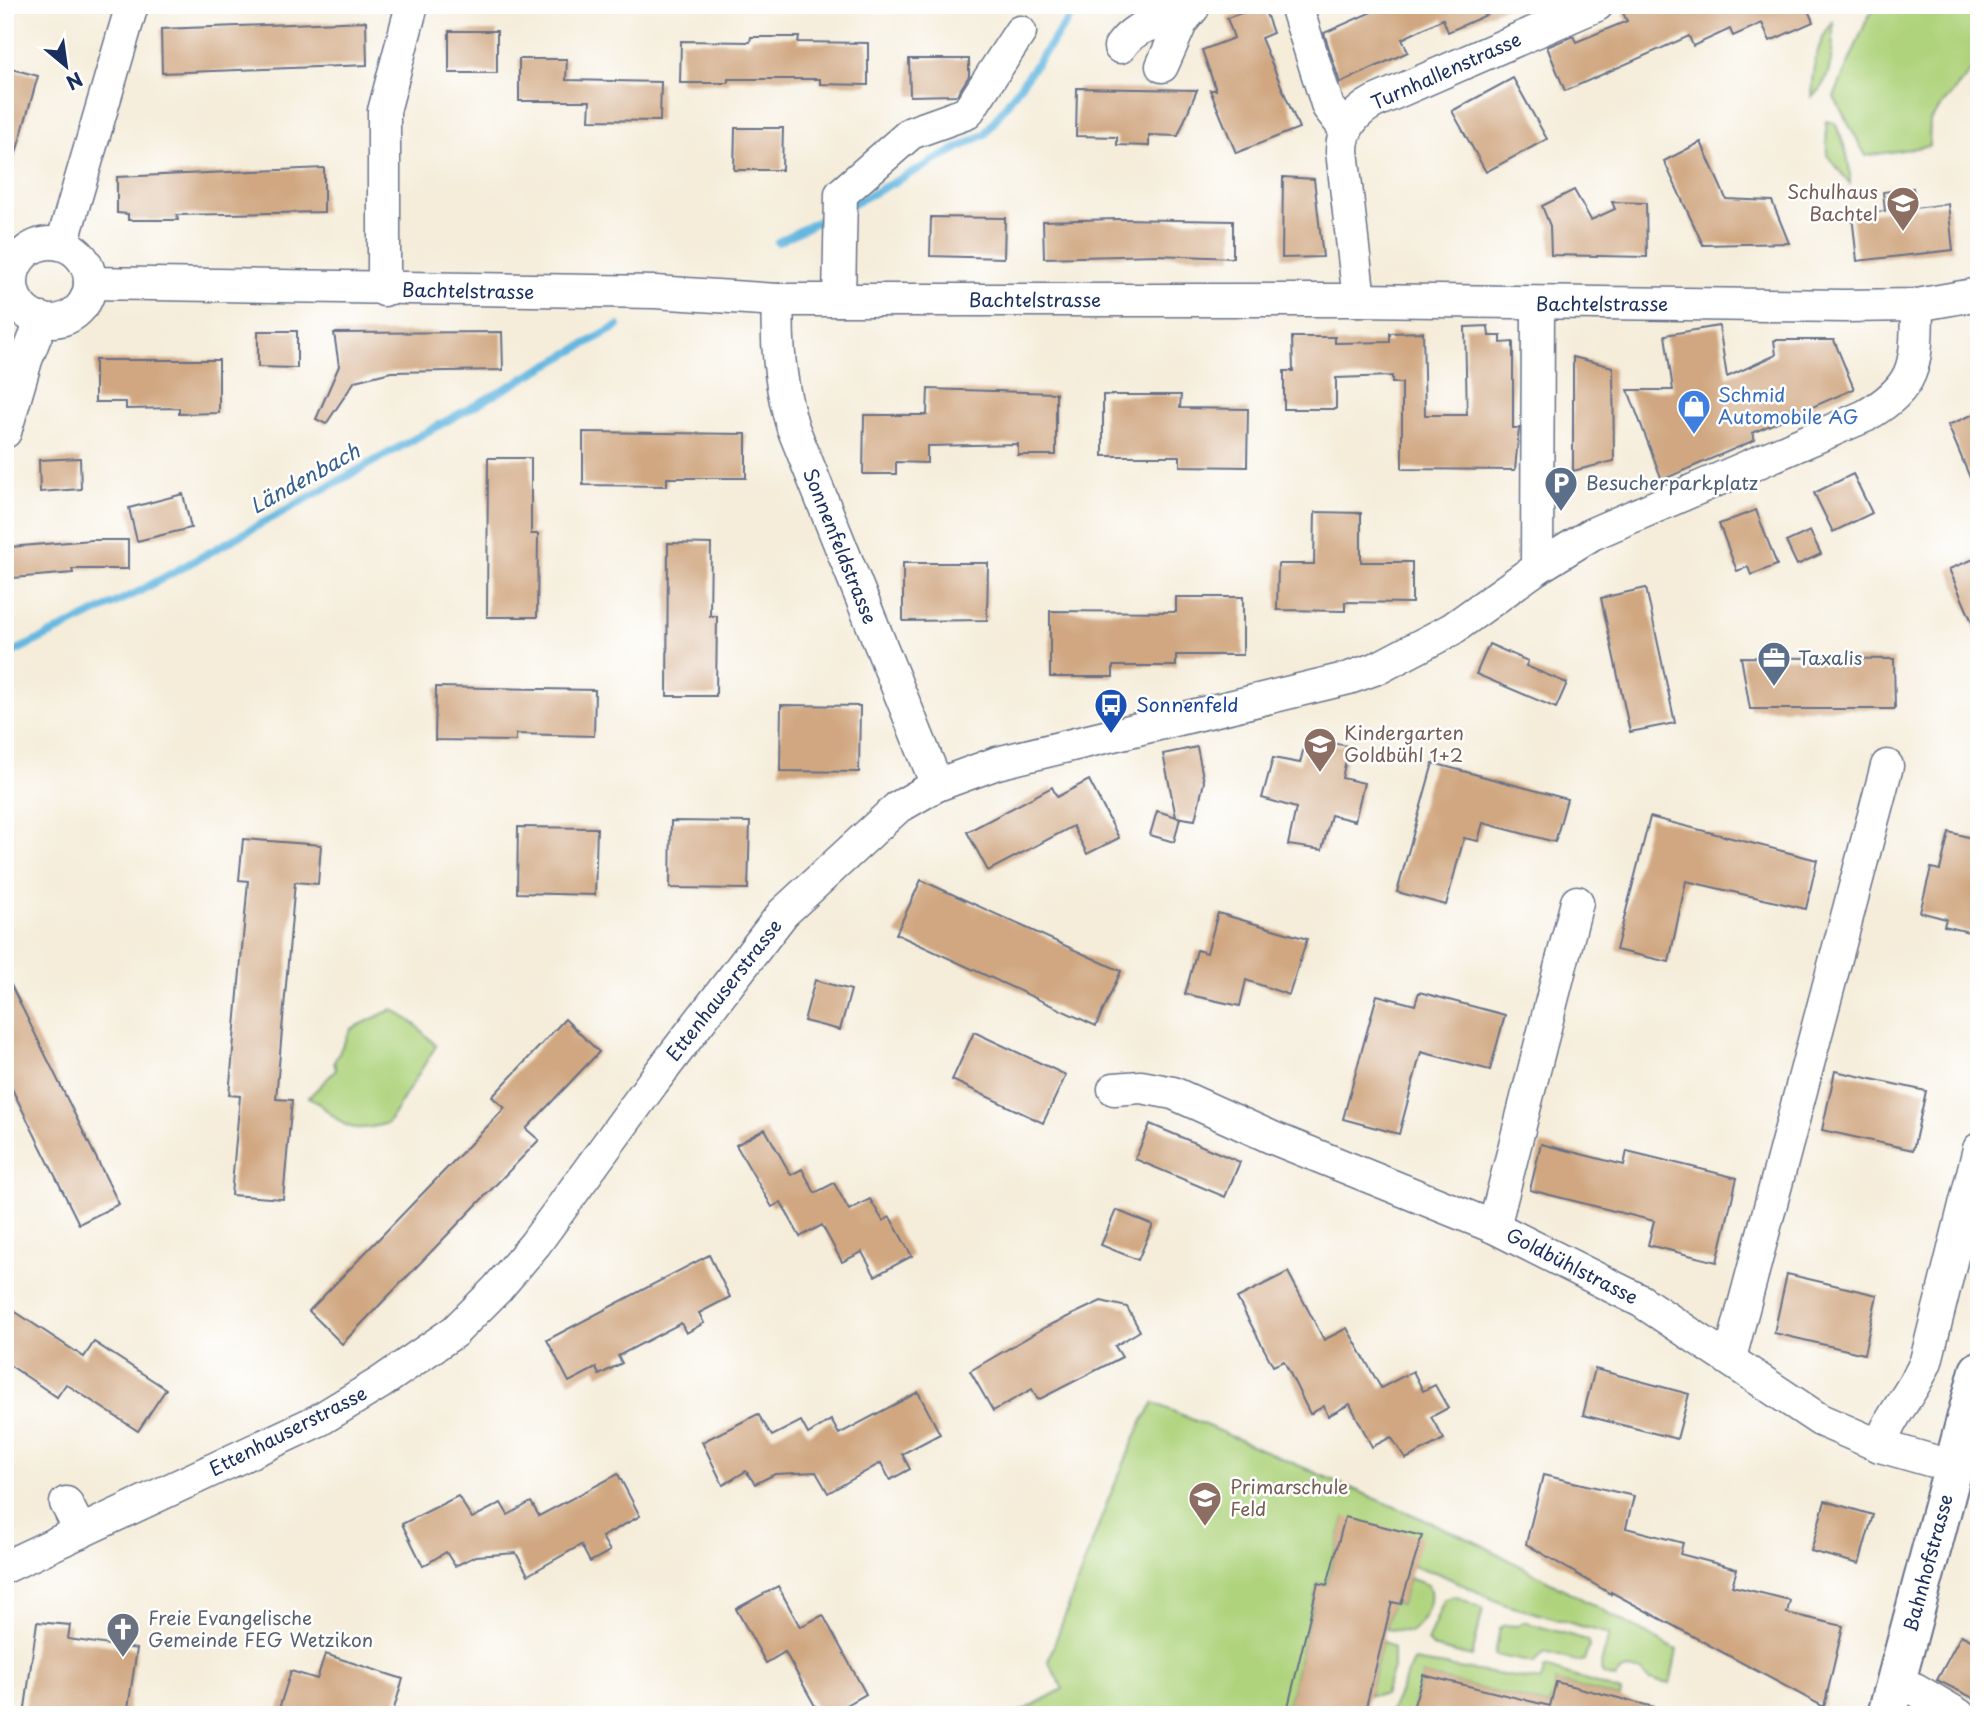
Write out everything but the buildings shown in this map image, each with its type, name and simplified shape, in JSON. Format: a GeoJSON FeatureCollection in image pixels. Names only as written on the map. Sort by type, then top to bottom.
{"type":"FeatureCollection","features":[{"type":"Feature","properties":{"kind":"main road","name":"Bahnhofstrasse"},"geometry":{"type":"LineString","coordinates":[[1891,1699],[1979,1371]]}},
{"type":"Feature","properties":{"kind":"street"},"geometry":{"type":"LineString","coordinates":[[62,244],[132,5]]}},
{"type":"Feature","properties":{"kind":"street"},"geometry":{"type":"LineString","coordinates":[[384,290],[384,111],[412,5]]}},
{"type":"Feature","properties":{"kind":"street"},"geometry":{"type":"LineString","coordinates":[[1296,5],[1328,107],[1346,130],[1342,151],[1359,300]]}},
{"type":"Feature","properties":{"kind":"street","name":"Turnhallenstrasse"},"geometry":{"type":"LineString","coordinates":[[1346,130],[1356,115],[1374,102],[1597,5]]}},
{"type":"Feature","properties":{"kind":"street"},"geometry":{"type":"LineString","coordinates":[[1119,47],[1129,34],[1149,23],[1190,13]]}},
{"type":"Feature","properties":{"kind":"street"},"geometry":{"type":"LineString","coordinates":[[1162,66],[1190,13]]}},
{"type":"Feature","properties":{"kind":"street"},"geometry":{"type":"LineString","coordinates":[[839,300],[842,208],[911,133],[967,113],[1020,32]]}},
{"type":"Feature","properties":{"kind":"street"},"geometry":{"type":"LineString","coordinates":[[51,243],[62,244],[83,259],[90,283],[88,295],[75,312],[54,320],[33,316],[19,303],[9,283],[17,263],[31,248],[51,243]]}},
{"type":"Feature","properties":{"kind":"street","name":"Bachtelstrasse"},"geometry":{"type":"LineString","coordinates":[[90,283],[384,290],[655,292],[778,300],[1359,300],[1538,304],[1917,305],[1979,294]]}},
{"type":"Feature","properties":{"kind":"street","name":"Sonnenfeldstrasse"},"geometry":{"type":"LineString","coordinates":[[778,300],[777,341],[784,401],[937,785]]}},
{"type":"Feature","properties":{"kind":"street"},"geometry":{"type":"LineString","coordinates":[[1537,568],[1535,481],[1538,304]]}},
{"type":"Feature","properties":{"kind":"street","name":"Ettenhauserstrasse"},"geometry":{"type":"LineString","coordinates":[[5,1567],[318,1420],[380,1383],[454,1332],[497,1289],[535,1244],[653,1082],[783,913],[888,815],[937,785],[997,763],[1349,678],[1380,667],[1452,629],[1537,568],[1592,534],[1865,416],[1886,404],[1899,392],[1914,362],[1917,305]]}},
{"type":"Feature","properties":{"kind":"street"},"geometry":{"type":"LineString","coordinates":[[5,432],[26,360],[42,319]]}},
{"type":"Feature","properties":{"kind":"street"},"geometry":{"type":"LineString","coordinates":[[1730,1358],[1887,766]]}},
{"type":"Feature","properties":{"kind":"street"},"geometry":{"type":"LineString","coordinates":[[1494,1227],[1577,902]]}},
{"type":"Feature","properties":{"kind":"street","name":"Goldbühlstrasse"},"geometry":{"type":"LineString","coordinates":[[1114,1090],[1141,1087],[1173,1093],[1273,1138],[1494,1227],[1641,1301],[1730,1358],[1792,1404],[1832,1426],[1880,1446],[1954,1467]]}},
{"type":"Feature","properties":{"kind":"street"},"geometry":{"type":"LineString","coordinates":[[1880,1446],[1888,1424],[1919,1380],[1926,1361],[1979,1149]]}},
{"type":"Feature","properties":{"kind":"street"},"geometry":{"type":"LineString","coordinates":[[66,1503],[81,1532]]}},
{"type":"Feature","properties":{"kind":"street"},"geometry":{"type":"LineString","coordinates":[[1891,1699],[1915,1689],[1959,1715]]}},
{"type":"Feature","properties":{"kind":"green space"},"geometry":{"type":"Polygon","coordinates":[[[1879,5],[1979,5],[1979,62],[1930,120],[1929,146],[1866,156],[1834,97],[1868,17],[1879,5]]]}},
{"type":"Feature","properties":{"kind":"green space"},"geometry":{"type":"Polygon","coordinates":[[[1833,22],[1831,63],[1824,83],[1811,97],[1816,57],[1833,22]]]}},
{"type":"Feature","properties":{"kind":"green space"},"geometry":{"type":"Polygon","coordinates":[[[1826,121],[1835,123],[1841,138],[1848,160],[1850,184],[1827,155],[1826,121]]]}},
{"type":"Feature","properties":{"kind":"green space"},"geometry":{"type":"Polygon","coordinates":[[[393,1009],[416,1025],[436,1046],[388,1123],[372,1127],[350,1127],[309,1097],[336,1070],[334,1062],[351,1029],[393,1009]]]}},
{"type":"Feature","properties":{"kind":"green space","name":"Primarschule Feld"},"geometry":{"type":"Polygon","coordinates":[[[1154,1403],[1476,1542],[1677,1650],[1670,1684],[1649,1680],[1641,1671],[1623,1670],[1615,1678],[1602,1674],[1600,1669],[1609,1634],[1503,1604],[1438,1573],[1412,1566],[1345,1518],[1327,1585],[1318,1583],[1286,1715],[1015,1715],[1063,1689],[1048,1661],[1108,1500],[1142,1422],[1154,1403]]]}},
{"type":"Feature","properties":{"kind":"green space"},"geometry":{"type":"Polygon","coordinates":[[[1409,1578],[1428,1585],[1430,1598],[1427,1611],[1410,1632],[1385,1629],[1392,1602],[1401,1604],[1409,1578]]]}},
{"type":"Feature","properties":{"kind":"green space"},"geometry":{"type":"Polygon","coordinates":[[[1454,1596],[1483,1608],[1472,1657],[1432,1647],[1427,1642],[1444,1600],[1454,1596]]]}},
{"type":"Feature","properties":{"kind":"green space"},"geometry":{"type":"Polygon","coordinates":[[[1524,1622],[1587,1640],[1589,1645],[1584,1660],[1579,1662],[1545,1652],[1534,1663],[1495,1655],[1500,1628],[1505,1625],[1518,1626],[1524,1622]]]}},
{"type":"Feature","properties":{"kind":"green space"},"geometry":{"type":"Polygon","coordinates":[[[1382,1641],[1393,1647],[1393,1668],[1384,1695],[1369,1695],[1382,1641]]]}},
{"type":"Feature","properties":{"kind":"green space"},"geometry":{"type":"Polygon","coordinates":[[[1413,1661],[1541,1681],[1545,1667],[1621,1692],[1620,1698],[1556,1682],[1550,1706],[1423,1675],[1411,1715],[1389,1715],[1413,1661]]]}},
{"type":"Feature","properties":{"kind":"waterway"},"geometry":{"type":"LineString","coordinates":[[849,206],[985,134],[1079,5]]}},
{"type":"Feature","properties":{"kind":"waterway"},"geometry":{"type":"LineString","coordinates":[[778,242],[834,213]]}},
{"type":"Feature","properties":{"kind":"waterway","name":"Ländenbach"},"geometry":{"type":"LineString","coordinates":[[5,656],[138,592],[618,326]]}},
{"type":"Feature","properties":{"kind":"place","name":"Schulhaus Bachtel"},"geometry":{"type":"Point","coordinates":[1903,233]}},
{"type":"Feature","properties":{"kind":"place","name":"Schmid Automobile AG"},"geometry":{"type":"Point","coordinates":[1694,436]}},
{"type":"Feature","properties":{"kind":"place","name":"Besucherparkplatz"},"geometry":{"type":"Point","coordinates":[1561,513]}},
{"type":"Feature","properties":{"kind":"place","name":"Taxalis"},"geometry":{"type":"Point","coordinates":[1774,688]}},
{"type":"Feature","properties":{"kind":"place","name":"Sonnenfeld"},"geometry":{"type":"Point","coordinates":[1111,735]}},
{"type":"Feature","properties":{"kind":"place","name":"Kindergarten Goldbühl 1+2"},"geometry":{"type":"Point","coordinates":[1320,774]}},
{"type":"Feature","properties":{"kind":"place","name":"Primarschule Feld"},"geometry":{"type":"Point","coordinates":[1205,1528]}},
{"type":"Feature","properties":{"kind":"place","name":"Freie Evangelische Gemeinde FEG Wetzikon"},"geometry":{"type":"Point","coordinates":[123,1659]}}]}
